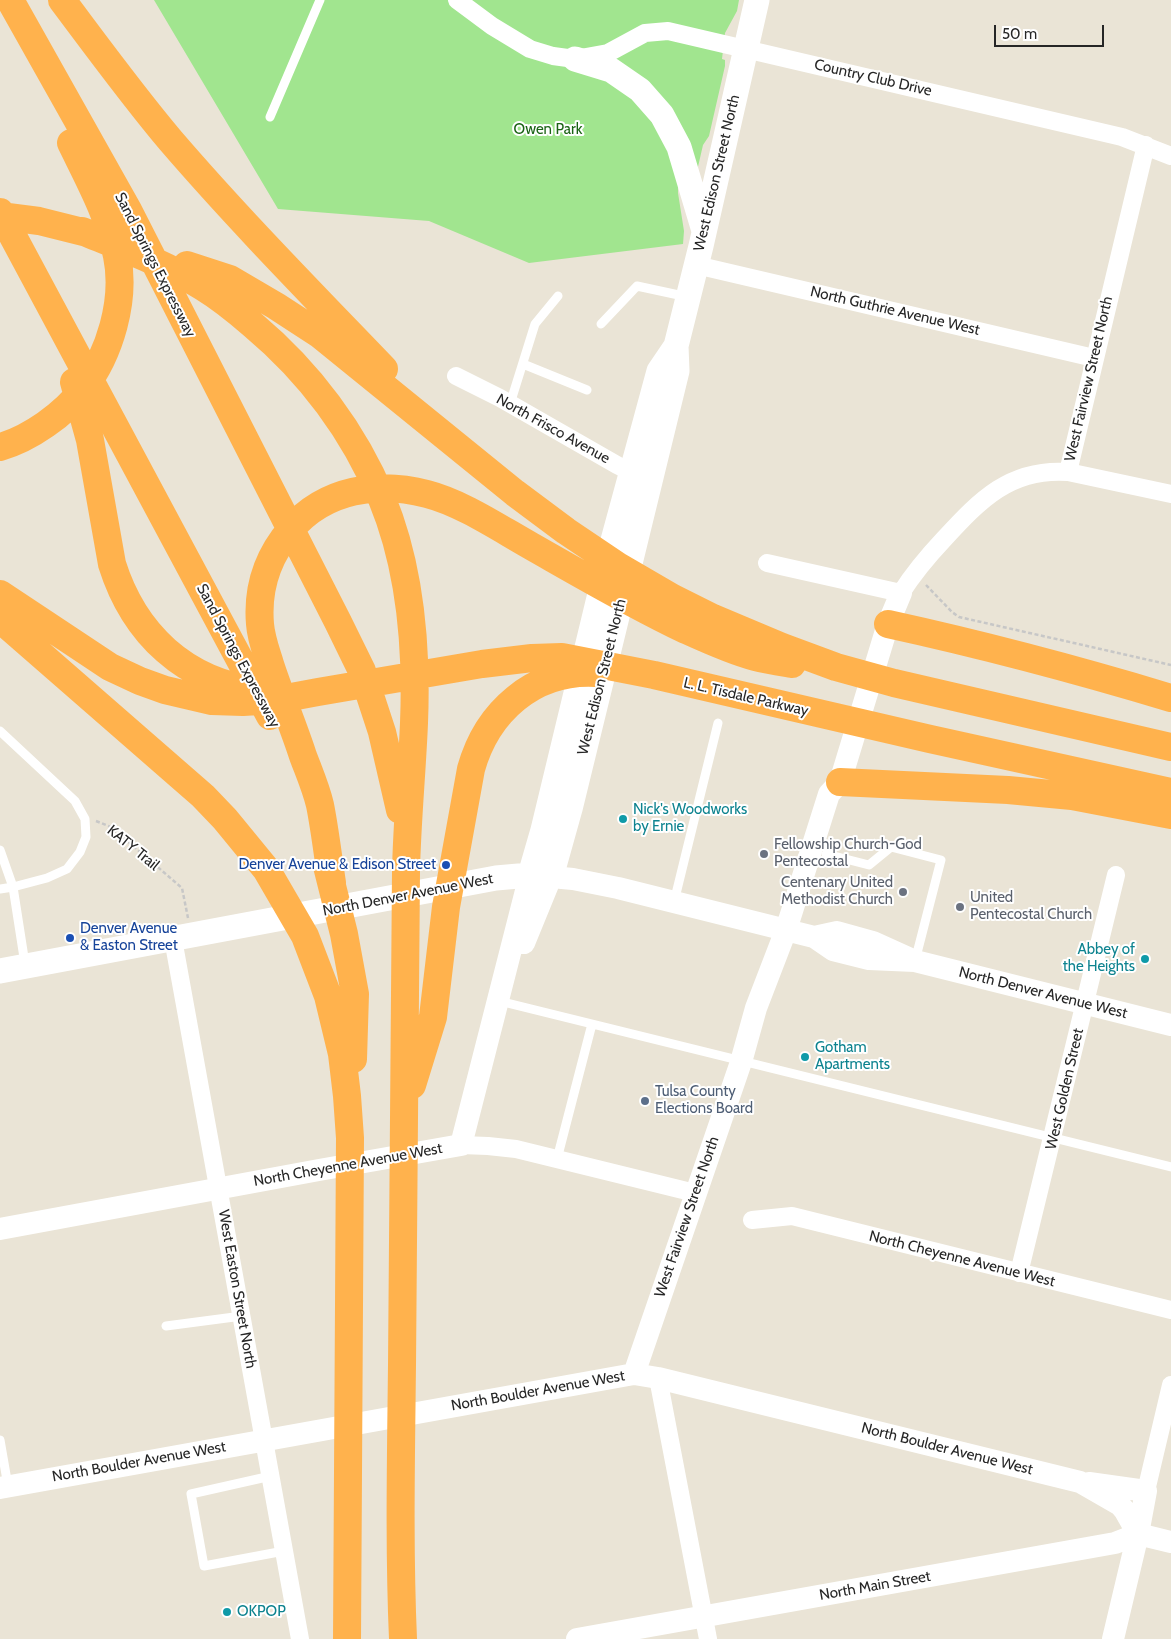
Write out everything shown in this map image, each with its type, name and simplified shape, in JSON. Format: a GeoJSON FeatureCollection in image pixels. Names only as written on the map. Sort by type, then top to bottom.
{"type":"FeatureCollection","features":[{"type":"Feature","properties":{"kind":"highway"},"geometry":{"type":"LineString","coordinates":[[0,447],[30,435],[53,419],[83,390],[104,355],[110,337],[118,305],[119,279],[117,257],[107,218],[4,0]]}},
{"type":"Feature","properties":{"kind":"highway","name":"Sand Springs Expressway"},"geometry":{"type":"LineString","coordinates":[[10,0],[128,210],[362,671],[382,732],[406,841]]}},
{"type":"Feature","properties":{"kind":"highway"},"geometry":{"type":"LineString","coordinates":[[62,0],[170,140],[214,190],[266,247],[460,447]]}},
{"type":"Feature","properties":{"kind":"highway","name":"Sand Springs Expressway"},"geometry":{"type":"LineString","coordinates":[[0,212],[55,317],[94,415],[268,712],[313,819],[332,883],[352,972],[355,994],[350,1138]]}},
{"type":"Feature","properties":{"kind":"highway"},"geometry":{"type":"LineString","coordinates":[[0,216],[39,221],[82,231],[230,292],[276,306],[319,334],[515,493],[566,531],[618,566],[710,641],[755,657],[894,683],[1171,746]]}},
{"type":"Feature","properties":{"kind":"highway"},"geometry":{"type":"LineString","coordinates":[[230,292],[300,370],[334,412],[365,465],[381,497],[391,524],[405,579],[413,640],[414,720],[406,841],[402,1626]]}},
{"type":"Feature","properties":{"kind":"highway"},"geometry":{"type":"LineString","coordinates":[[94,415],[112,564],[130,608],[148,634],[167,652],[192,669],[240,688],[266,691],[318,692]]}},
{"type":"Feature","properties":{"kind":"highway"},"geometry":{"type":"LineString","coordinates":[[332,883],[319,803],[263,644],[260,626],[260,594],[266,568],[277,547],[296,523],[306,514],[330,500],[367,488],[390,488],[428,494],[467,511],[556,561],[668,608]]}},
{"type":"Feature","properties":{"kind":"highway"},"geometry":{"type":"LineString","coordinates":[[0,594],[110,667],[140,681],[166,690],[212,701],[243,702],[275,700],[318,692]]}},
{"type":"Feature","properties":{"kind":"highway"},"geometry":{"type":"LineString","coordinates":[[0,619],[203,796],[225,819],[266,869],[305,936],[328,996],[342,1054],[350,1138],[347,1639]]}},
{"type":"Feature","properties":{"kind":"highway"},"geometry":{"type":"LineString","coordinates":[[887,627],[990,647],[1171,698]]}},
{"type":"Feature","properties":{"kind":"highway","name":"L. L. Tisdale Parkway"},"geometry":{"type":"LineString","coordinates":[[318,692],[455,669],[532,658],[562,657],[654,675],[930,739],[1171,792]]}},
{"type":"Feature","properties":{"kind":"highway"},"geometry":{"type":"LineString","coordinates":[[404,1113],[433,1016],[446,907],[471,769],[479,745],[496,718],[522,693],[550,679],[586,672],[654,675]]}},
{"type":"Feature","properties":{"kind":"highway"},"geometry":{"type":"LineString","coordinates":[[843,771],[990,789],[1072,796],[1171,815]]}},
{"type":"Feature","properties":{"kind":"main road","name":"West Edison Street North"},"geometry":{"type":"LineString","coordinates":[[540,876],[570,809],[641,477],[677,371],[676,346],[757,0]]}},
{"type":"Feature","properties":{"kind":"main road"},"geometry":{"type":"LineString","coordinates":[[575,59],[611,70],[640,90],[662,115],[678,147],[704,231]]}},
{"type":"Feature","properties":{"kind":"main road","name":"North Denver Avenue West"},"geometry":{"type":"LineString","coordinates":[[0,971],[496,878],[540,876]]}},
{"type":"Feature","properties":{"kind":"street","name":"Country Club Drive"},"geometry":{"type":"LineString","coordinates":[[457,0],[492,26],[530,49],[552,56],[575,59],[608,53],[645,34],[668,32],[746,48],[1122,137],[1171,156]]}},
{"type":"Feature","properties":{"kind":"street","name":"West Fairview Street North"},"geometry":{"type":"LineString","coordinates":[[800,934],[829,794],[843,771],[887,627],[901,593],[916,572],[971,509],[987,495],[1002,485],[1040,472],[1068,472],[1146,146]]}},
{"type":"Feature","properties":{"kind":"street","name":"North Guthrie Avenue West"},"geometry":{"type":"LineString","coordinates":[[696,264],[1094,358]]}},
{"type":"Feature","properties":{"kind":"street","name":"North Frisco Avenue"},"geometry":{"type":"LineString","coordinates":[[456,376],[641,477]]}},
{"type":"Feature","properties":{"kind":"street"},"geometry":{"type":"LineString","coordinates":[[1068,472],[1171,494]]}},
{"type":"Feature","properties":{"kind":"street"},"geometry":{"type":"LineString","coordinates":[[767,563],[901,593]]}},
{"type":"Feature","properties":{"kind":"street","name":"West Fairview Street North"},"geometry":{"type":"LineString","coordinates":[[634,1374],[741,1062],[768,1013],[792,960],[844,799],[843,771]]}},
{"type":"Feature","properties":{"kind":"street","name":"West Golden Street"},"geometry":{"type":"LineString","coordinates":[[1019,1273],[1116,875]]}},
{"type":"Feature","properties":{"kind":"street","name":"North Denver Avenue West"},"geometry":{"type":"LineString","coordinates":[[540,876],[573,879],[674,902],[800,934],[833,950],[869,959],[915,962],[1171,1025]]}},
{"type":"Feature","properties":{"kind":"street","name":"West Edison Street North"},"geometry":{"type":"LineString","coordinates":[[461,1145],[498,1001],[533,922],[540,876]]}},
{"type":"Feature","properties":{"kind":"street","name":"West Easton Street North"},"geometry":{"type":"LineString","coordinates":[[173,939],[300,1639]]}},
{"type":"Feature","properties":{"kind":"street","name":"North Cheyenne Avenue West"},"geometry":{"type":"LineString","coordinates":[[0,1229],[461,1145],[504,1147],[695,1193]]}},
{"type":"Feature","properties":{"kind":"street","name":"North Cheyenne Avenue West"},"geometry":{"type":"LineString","coordinates":[[752,1220],[792,1216],[1171,1310]]}},
{"type":"Feature","properties":{"kind":"street","name":"North Boulder Avenue West"},"geometry":{"type":"LineString","coordinates":[[4,1487],[634,1374],[658,1378],[1080,1482],[1120,1505],[1138,1534]]}},
{"type":"Feature","properties":{"kind":"street"},"geometry":{"type":"LineString","coordinates":[[658,1378],[708,1639]]}},
{"type":"Feature","properties":{"kind":"street"},"geometry":{"type":"LineString","coordinates":[[1113,1639],[1138,1534],[1146,1491],[1167,1424],[1171,1385]]}},
{"type":"Feature","properties":{"kind":"street"},"geometry":{"type":"LineString","coordinates":[[1080,1482],[1146,1491]]}},
{"type":"Feature","properties":{"kind":"street"},"geometry":{"type":"LineString","coordinates":[[1138,1534],[1171,1542]]}},
{"type":"Feature","properties":{"kind":"street","name":"North Main Street"},"geometry":{"type":"LineString","coordinates":[[577,1639],[1115,1543],[1138,1534]]}},
{"type":"Feature","properties":{"kind":"lane"},"geometry":{"type":"LineString","coordinates":[[270,117],[320,0]]}},
{"type":"Feature","properties":{"kind":"lane"},"geometry":{"type":"LineString","coordinates":[[601,324],[637,286],[688,297]]}},
{"type":"Feature","properties":{"kind":"lane"},"geometry":{"type":"LineString","coordinates":[[510,404],[535,324],[558,296]]}},
{"type":"Feature","properties":{"kind":"lane"},"geometry":{"type":"LineString","coordinates":[[523,364],[587,390]]}},
{"type":"Feature","properties":{"kind":"lane"},"geometry":{"type":"LineString","coordinates":[[674,902],[718,723]]}},
{"type":"Feature","properties":{"kind":"lane"},"geometry":{"type":"LineString","coordinates":[[0,730],[75,801],[85,819],[86,838],[80,852],[67,869],[47,878],[0,889]]}},
{"type":"Feature","properties":{"kind":"lane"},"geometry":{"type":"LineString","coordinates":[[826,854],[869,865],[891,847],[941,860],[915,962]]}},
{"type":"Feature","properties":{"kind":"lane"},"geometry":{"type":"LineString","coordinates":[[0,850],[12,887],[26,966]]}},
{"type":"Feature","properties":{"kind":"lane"},"geometry":{"type":"LineString","coordinates":[[498,1001],[1171,1167]]}},
{"type":"Feature","properties":{"kind":"lane"},"geometry":{"type":"LineString","coordinates":[[557,1159],[592,1024]]}},
{"type":"Feature","properties":{"kind":"lane"},"geometry":{"type":"LineString","coordinates":[[166,1326],[242,1316]]}},
{"type":"Feature","properties":{"kind":"lane"},"geometry":{"type":"LineString","coordinates":[[0,1440],[4,1487]]}},
{"type":"Feature","properties":{"kind":"lane"},"geometry":{"type":"LineString","coordinates":[[271,1476],[191,1494],[204,1566],[284,1551]]}},
{"type":"Feature","properties":{"kind":"path"},"geometry":{"type":"LineString","coordinates":[[916,572],[946,606],[959,617],[1171,665]]}},
{"type":"Feature","properties":{"kind":"path","name":"KATY Trail"},"geometry":{"type":"LineString","coordinates":[[85,819],[100,822],[111,827],[182,888],[188,915]]}},
{"type":"Feature","properties":{"kind":"green space","name":"Owen Park"},"geometry":{"type":"Polygon","coordinates":[[[154,0],[739,0],[737,11],[725,33],[722,59],[725,60],[725,66],[709,136],[703,145],[697,171],[678,188],[684,231],[683,244],[529,263],[429,221],[278,209],[154,0]]]}},
{"type":"Feature","properties":{"kind":"place","name":"Nick's Woodworks by Ernie"},"geometry":{"type":"Point","coordinates":[623,819]}},
{"type":"Feature","properties":{"kind":"place","name":"Fellowship Church-God Pentecostal"},"geometry":{"type":"Point","coordinates":[764,854]}},
{"type":"Feature","properties":{"kind":"place","name":"Denver Avenue & Edison Street"},"geometry":{"type":"Point","coordinates":[446,865]}},
{"type":"Feature","properties":{"kind":"place","name":"Centenary United Methodist Church"},"geometry":{"type":"Point","coordinates":[903,892]}},
{"type":"Feature","properties":{"kind":"place","name":"United Pentecostal Church"},"geometry":{"type":"Point","coordinates":[960,907]}},
{"type":"Feature","properties":{"kind":"place","name":"Denver Avenue & Easton Street"},"geometry":{"type":"Point","coordinates":[70,938]}},
{"type":"Feature","properties":{"kind":"place","name":"Abbey of the Heights"},"geometry":{"type":"Point","coordinates":[1145,959]}},
{"type":"Feature","properties":{"kind":"place","name":"Gotham Apartments"},"geometry":{"type":"Point","coordinates":[805,1057]}},
{"type":"Feature","properties":{"kind":"place","name":"Tulsa County Elections Board"},"geometry":{"type":"Point","coordinates":[645,1101]}},
{"type":"Feature","properties":{"kind":"place","name":"OKPOP"},"geometry":{"type":"Point","coordinates":[227,1612]}}]}
